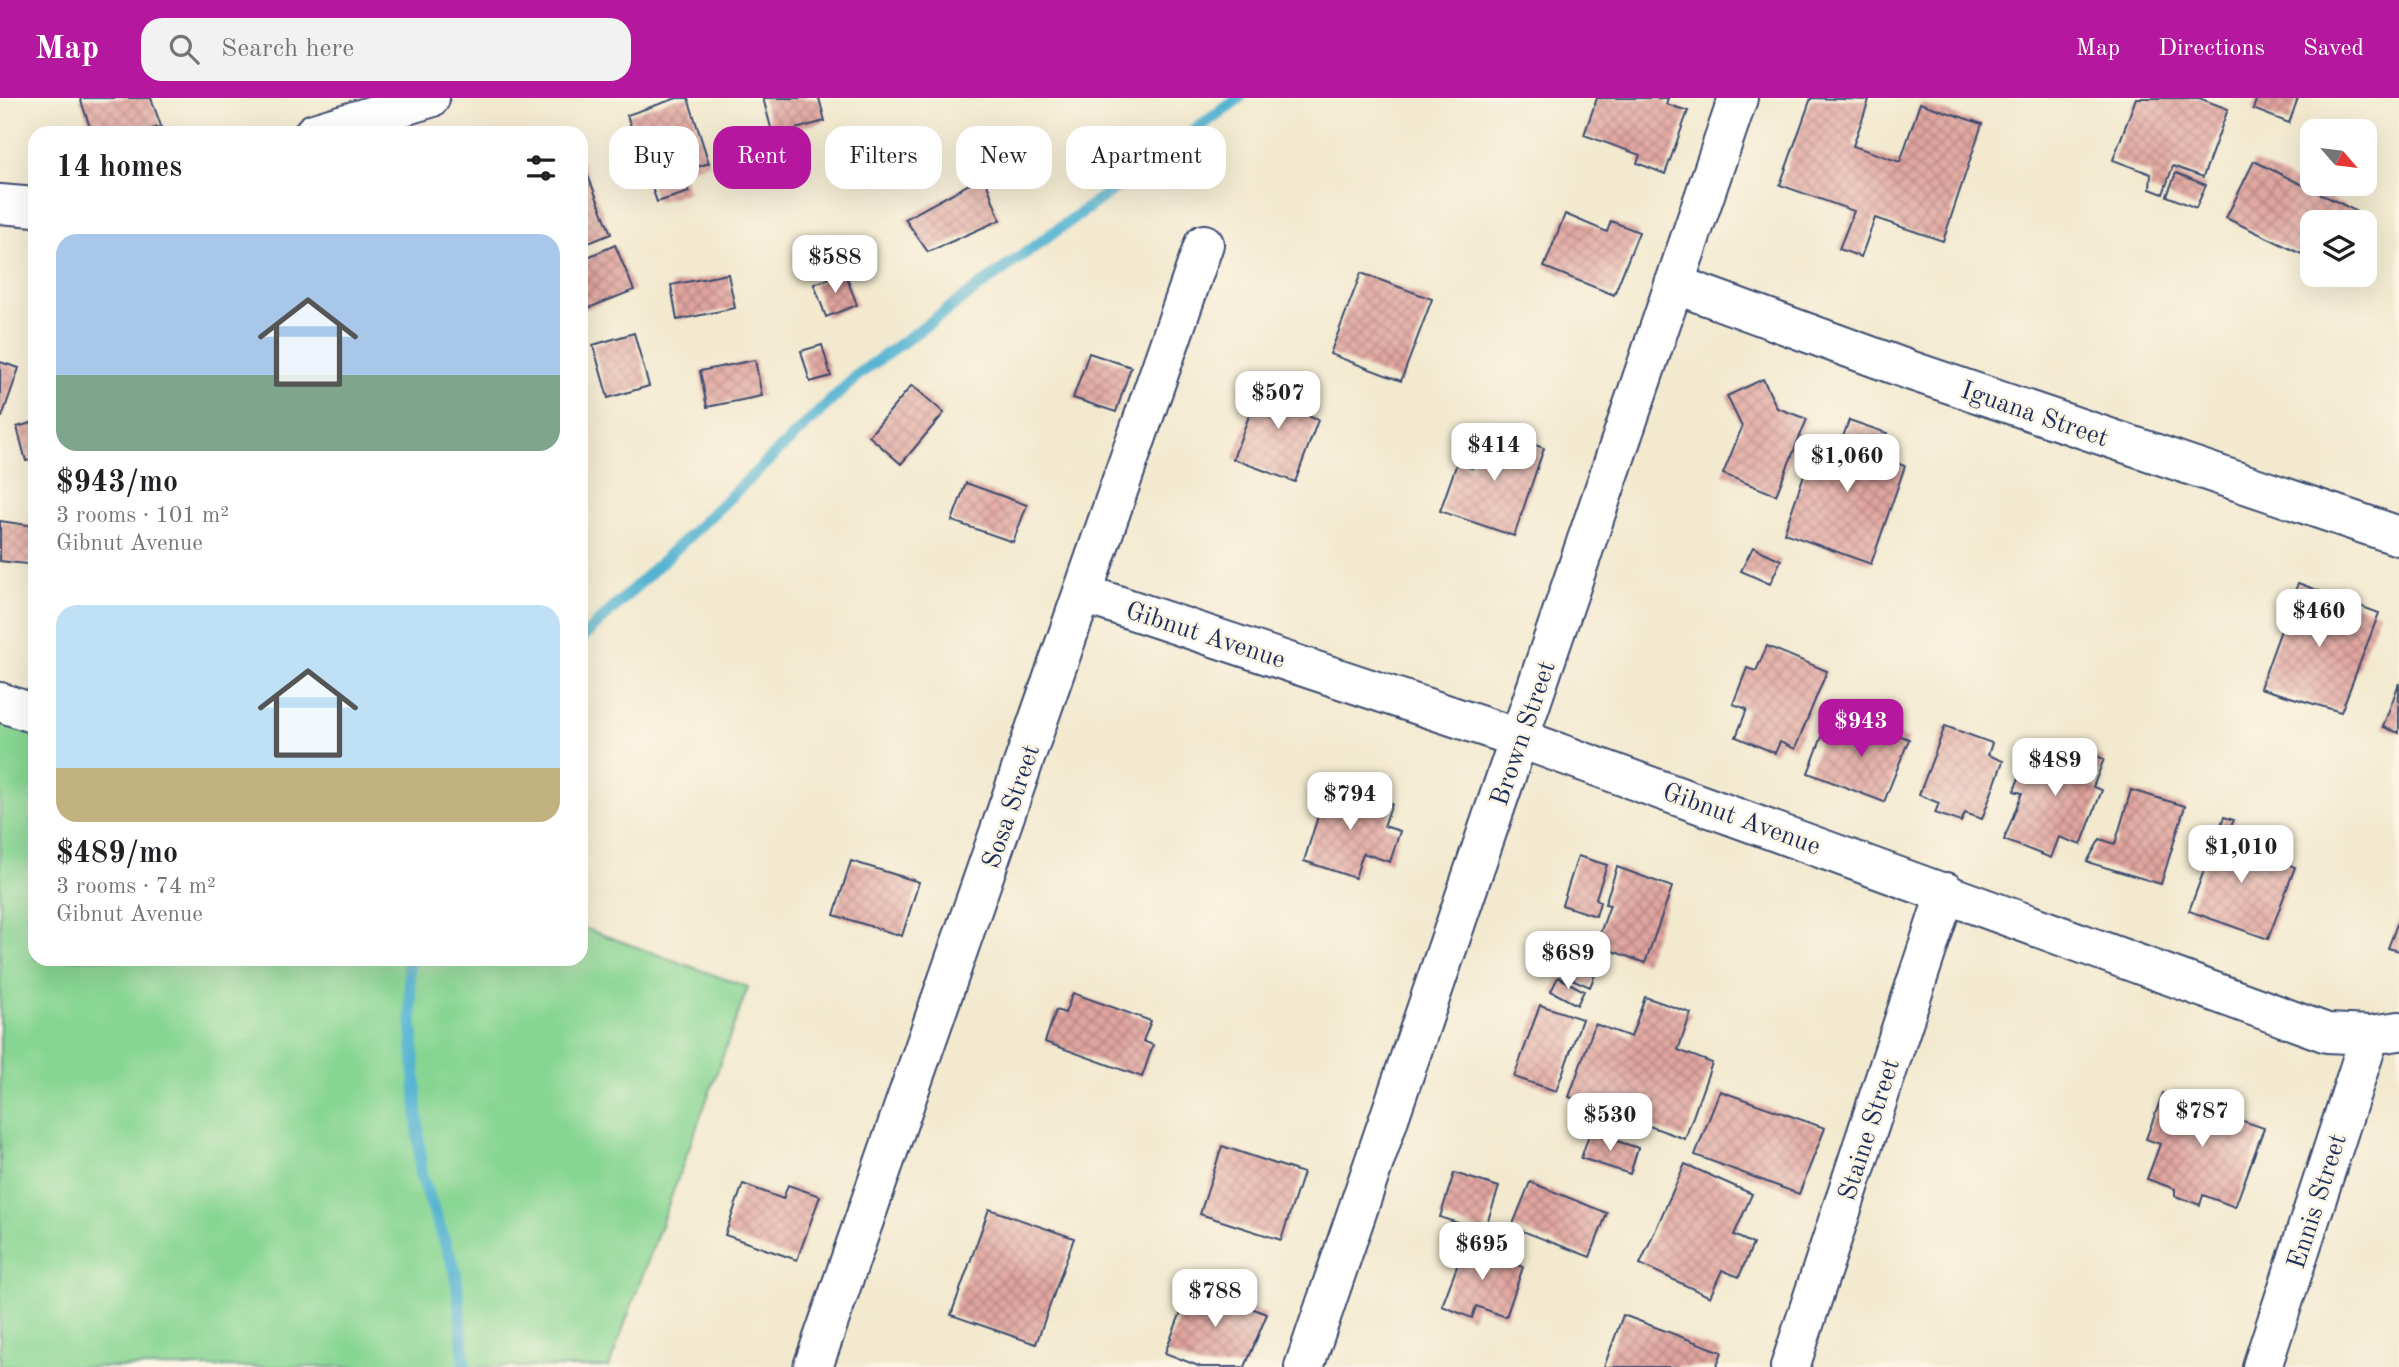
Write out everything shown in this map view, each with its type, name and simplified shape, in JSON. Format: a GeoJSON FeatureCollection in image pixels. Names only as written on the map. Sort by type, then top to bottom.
{"type":"FeatureCollection","features":[{"type":"Feature","properties":{"kind":"street"},"geometry":{"type":"LineString","coordinates":[[337,126],[430,98]]}},
{"type":"Feature","properties":{"kind":"street","name":"Brown Street"},"geometry":{"type":"LineString","coordinates":[[1304,1367],[1521,739],[1738,98]]}},
{"type":"Feature","properties":{"kind":"street"},"geometry":{"type":"LineString","coordinates":[[0,204],[28,206]]}},
{"type":"Feature","properties":{"kind":"street","name":"Sosa Street"},"geometry":{"type":"LineString","coordinates":[[813,1367],[1204,244]]}},
{"type":"Feature","properties":{"kind":"street","name":"Iguana Street"},"geometry":{"type":"LineString","coordinates":[[1674,284],[1909,370],[2399,536]]}},
{"type":"Feature","properties":{"kind":"street","name":"Gibnut Avenue"},"geometry":{"type":"LineString","coordinates":[[1084,594],[1521,739],[2327,1033],[2384,1033]]}},
{"type":"Feature","properties":{"kind":"street"},"geometry":{"type":"LineString","coordinates":[[0,702],[28,712]]}},
{"type":"Feature","properties":{"kind":"street","name":"Staine Street"},"geometry":{"type":"LineString","coordinates":[[1790,1367],[1946,892]]}},
{"type":"Feature","properties":{"kind":"street","name":"Ennis Street"},"geometry":{"type":"LineString","coordinates":[[2262,1367],[2384,1033]]}},
{"type":"Feature","properties":{"kind":"green space"},"geometry":{"type":"Polygon","coordinates":[[[0,717],[28,727],[28,966],[588,966],[588,930],[748,987],[609,1367],[0,1367],[0,717]]]}},
{"type":"Feature","properties":{"kind":"building"},"geometry":{"type":"Polygon","coordinates":[[[80,98],[151,98],[161,126],[90,126],[80,98]]]}},
{"type":"Feature","properties":{"kind":"building"},"geometry":{"type":"Polygon","coordinates":[[[677,98],[688,98],[697,126],[631,126],[627,115],[677,98]]]}},
{"type":"Feature","properties":{"kind":"building"},"geometry":{"type":"Polygon","coordinates":[[[763,98],[819,98],[825,121],[806,126],[771,126],[763,98]]]}},
{"type":"Feature","properties":{"kind":"building"},"geometry":{"type":"Polygon","coordinates":[[[1597,98],[1668,98],[1666,104],[1688,111],[1665,174],[1637,163],[1640,155],[1584,135],[1597,98]]]}},
{"type":"Feature","properties":{"kind":"building"},"geometry":{"type":"Polygon","coordinates":[[[1811,98],[1869,100],[1853,146],[1900,162],[1920,103],[1982,124],[1943,241],[1875,218],[1861,257],[1839,249],[1854,211],[1780,185],[1811,98]]]}},
{"type":"Feature","properties":{"kind":"building"},"geometry":{"type":"Polygon","coordinates":[[[2136,98],[2199,98],[2228,109],[2203,177],[2173,166],[2163,194],[2150,189],[2151,174],[2113,160],[2136,98]]]}},
{"type":"Feature","properties":{"kind":"building"},"geometry":{"type":"Polygon","coordinates":[[[2257,98],[2298,98],[2289,123],[2253,109],[2257,98]]]}},
{"type":"Feature","properties":{"kind":"building"},"geometry":{"type":"Polygon","coordinates":[[[699,132],[709,163],[699,166],[699,132]]]}},
{"type":"Feature","properties":{"kind":"building"},"geometry":{"type":"Polygon","coordinates":[[[2254,161],[2300,184],[2300,196],[2325,196],[2354,210],[2300,210],[2300,253],[2226,218],[2254,161]]]}},
{"type":"Feature","properties":{"kind":"building"},"geometry":{"type":"Polygon","coordinates":[[[2176,173],[2206,185],[2196,208],[2167,196],[2176,173]]]}},
{"type":"Feature","properties":{"kind":"building"},"geometry":{"type":"Polygon","coordinates":[[[588,176],[611,234],[588,243],[588,176]]]}},
{"type":"Feature","properties":{"kind":"building"},"geometry":{"type":"Polygon","coordinates":[[[653,189],[688,189],[689,192],[657,202],[653,189]]]}},
{"type":"Feature","properties":{"kind":"building"},"geometry":{"type":"Polygon","coordinates":[[[960,189],[989,189],[1000,220],[928,252],[905,219],[960,189]]]}},
{"type":"Feature","properties":{"kind":"building"},"geometry":{"type":"Polygon","coordinates":[[[1565,214],[1607,232],[1611,221],[1639,232],[1614,295],[1544,267],[1565,214]]]}},
{"type":"Feature","properties":{"kind":"building"},"geometry":{"type":"Polygon","coordinates":[[[615,245],[634,290],[588,308],[588,257],[615,245]]]}},
{"type":"Feature","properties":{"kind":"building"},"geometry":{"type":"Polygon","coordinates":[[[845,273],[857,305],[826,317],[814,284],[845,273]]]}},
{"type":"Feature","properties":{"kind":"building"},"geometry":{"type":"Polygon","coordinates":[[[1361,273],[1432,299],[1401,381],[1330,354],[1361,273]]]}},
{"type":"Feature","properties":{"kind":"building"},"geometry":{"type":"Polygon","coordinates":[[[728,274],[735,308],[677,320],[671,285],[728,274]]]}},
{"type":"Feature","properties":{"kind":"building"},"geometry":{"type":"Polygon","coordinates":[[[634,333],[649,386],[608,398],[593,345],[634,333]]]}},
{"type":"Feature","properties":{"kind":"building"},"geometry":{"type":"Polygon","coordinates":[[[822,345],[831,376],[810,382],[801,351],[822,345]]]}},
{"type":"Feature","properties":{"kind":"building"},"geometry":{"type":"Polygon","coordinates":[[[1089,353],[1131,367],[1116,412],[1073,398],[1089,353]]]}},
{"type":"Feature","properties":{"kind":"building"},"geometry":{"type":"Polygon","coordinates":[[[755,360],[762,396],[707,407],[700,371],[755,360]]]}},
{"type":"Feature","properties":{"kind":"building"},"geometry":{"type":"Polygon","coordinates":[[[0,362],[19,368],[2,417],[0,417],[0,362]]]}},
{"type":"Feature","properties":{"kind":"building"},"geometry":{"type":"Polygon","coordinates":[[[1270,377],[1316,394],[1308,416],[1318,420],[1295,482],[1233,459],[1256,397],[1262,399],[1270,377]]]}},
{"type":"Feature","properties":{"kind":"building"},"geometry":{"type":"Polygon","coordinates":[[[1763,379],[1777,408],[1807,419],[1776,495],[1723,474],[1742,427],[1727,396],[1763,379]]]}},
{"type":"Feature","properties":{"kind":"building"},"geometry":{"type":"Polygon","coordinates":[[[912,385],[944,413],[901,464],[869,436],[912,385]]]}},
{"type":"Feature","properties":{"kind":"building"},"geometry":{"type":"Polygon","coordinates":[[[1849,420],[1887,433],[1879,457],[1905,466],[1871,564],[1784,533],[1816,440],[1839,448],[1849,420]]]}},
{"type":"Feature","properties":{"kind":"building"},"geometry":{"type":"Polygon","coordinates":[[[28,424],[28,461],[26,461],[17,427],[28,424]]]}},
{"type":"Feature","properties":{"kind":"building"},"geometry":{"type":"Polygon","coordinates":[[[1486,428],[1544,448],[1514,536],[1440,511],[1457,463],[1472,468],[1486,428]]]}},
{"type":"Feature","properties":{"kind":"building"},"geometry":{"type":"Polygon","coordinates":[[[966,483],[1027,505],[1013,542],[952,521],[966,483]]]}},
{"type":"Feature","properties":{"kind":"building"},"geometry":{"type":"Polygon","coordinates":[[[0,521],[28,525],[28,564],[0,561],[0,521]]]}},
{"type":"Feature","properties":{"kind":"building"},"geometry":{"type":"Polygon","coordinates":[[[1753,547],[1781,560],[1770,584],[1741,571],[1753,547]]]}},
{"type":"Feature","properties":{"kind":"building"},"geometry":{"type":"Polygon","coordinates":[[[2298,583],[2379,613],[2341,712],[2260,688],[2298,583]]]}},
{"type":"Feature","properties":{"kind":"building"},"geometry":{"type":"Polygon","coordinates":[[[1767,646],[1827,671],[1795,749],[1780,742],[1775,753],[1736,737],[1747,709],[1733,704],[1747,668],[1756,671],[1767,646]]]}},
{"type":"Feature","properties":{"kind":"building"},"geometry":{"type":"Polygon","coordinates":[[[2399,683],[2399,733],[2383,727],[2399,683]]]}},
{"type":"Feature","properties":{"kind":"building"},"geometry":{"type":"Polygon","coordinates":[[[1853,717],[1909,739],[1884,802],[1808,773],[1823,734],[1843,742],[1853,717]]]}},
{"type":"Feature","properties":{"kind":"building"},"geometry":{"type":"Polygon","coordinates":[[[1945,726],[1992,743],[1988,755],[2003,761],[1982,819],[1965,813],[1961,822],[1935,813],[1939,803],[1919,795],[1945,726]]]}},
{"type":"Feature","properties":{"kind":"building"},"geometry":{"type":"Polygon","coordinates":[[[2033,740],[2057,750],[2060,741],[2104,759],[2093,787],[2102,790],[2081,845],[2059,837],[2051,858],[2004,840],[2022,793],[2014,791],[2033,740]]]}},
{"type":"Feature","properties":{"kind":"building"},"geometry":{"type":"Polygon","coordinates":[[[1328,784],[1392,804],[1384,826],[1400,831],[1390,862],[1363,853],[1355,878],[1304,861],[1328,784]]]}},
{"type":"Feature","properties":{"kind":"building"},"geometry":{"type":"Polygon","coordinates":[[[2131,790],[2185,806],[2161,884],[2087,862],[2100,839],[2115,844],[2131,790]]]}},
{"type":"Feature","properties":{"kind":"building"},"geometry":{"type":"Polygon","coordinates":[[[2224,817],[2234,820],[2231,826],[2244,831],[2238,847],[2295,867],[2268,939],[2189,911],[2224,817]]]}},
{"type":"Feature","properties":{"kind":"building"},"geometry":{"type":"Polygon","coordinates":[[[1578,856],[1607,865],[1596,898],[1600,902],[1596,916],[1562,905],[1578,856]]]}},
{"type":"Feature","properties":{"kind":"building"},"geometry":{"type":"Polygon","coordinates":[[[851,861],[919,882],[902,936],[834,915],[851,861]]]}},
{"type":"Feature","properties":{"kind":"building"},"geometry":{"type":"Polygon","coordinates":[[[1617,867],[1672,887],[1645,963],[1596,945],[1610,905],[1605,904],[1617,867]]]}},
{"type":"Feature","properties":{"kind":"building"},"geometry":{"type":"Polygon","coordinates":[[[2399,919],[2399,951],[2388,948],[2399,919]]]}},
{"type":"Feature","properties":{"kind":"building"},"geometry":{"type":"Polygon","coordinates":[[[1571,948],[1601,960],[1590,987],[1560,974],[1571,948]]]}},
{"type":"Feature","properties":{"kind":"building"},"geometry":{"type":"Polygon","coordinates":[[[1558,977],[1584,991],[1577,1005],[1551,991],[1558,977]]]}},
{"type":"Feature","properties":{"kind":"building"},"geometry":{"type":"Polygon","coordinates":[[[1073,993],[1151,1021],[1143,1041],[1153,1045],[1142,1077],[1045,1042],[1056,1010],[1065,1013],[1073,993]]]}},
{"type":"Feature","properties":{"kind":"building"},"geometry":{"type":"Polygon","coordinates":[[[1645,997],[1691,1013],[1678,1050],[1712,1063],[1685,1139],[1569,1097],[1595,1024],[1631,1037],[1645,997]]]}},
{"type":"Feature","properties":{"kind":"building"},"geometry":{"type":"Polygon","coordinates":[[[1540,1005],[1582,1019],[1556,1091],[1514,1077],[1540,1005]]]}},
{"type":"Feature","properties":{"kind":"building"},"geometry":{"type":"Polygon","coordinates":[[[1720,1091],[1825,1128],[1799,1194],[1695,1155],[1720,1091]]]}},
{"type":"Feature","properties":{"kind":"building"},"geometry":{"type":"Polygon","coordinates":[[[2163,1093],[2202,1107],[2205,1095],[2238,1107],[2234,1118],[2264,1128],[2235,1207],[2203,1195],[2200,1205],[2175,1196],[2175,1189],[2147,1179],[2160,1144],[2146,1139],[2163,1093]]]}},
{"type":"Feature","properties":{"kind":"building"},"geometry":{"type":"Polygon","coordinates":[[[1590,1132],[1638,1148],[1630,1174],[1581,1158],[1590,1132]]]}},
{"type":"Feature","properties":{"kind":"building"},"geometry":{"type":"Polygon","coordinates":[[[1222,1146],[1303,1173],[1281,1240],[1200,1214],[1222,1146]]]}},
{"type":"Feature","properties":{"kind":"building"},"geometry":{"type":"Polygon","coordinates":[[[1685,1164],[1752,1194],[1734,1235],[1753,1244],[1739,1277],[1722,1270],[1710,1297],[1640,1264],[1685,1164]]]}},
{"type":"Feature","properties":{"kind":"building"},"geometry":{"type":"Polygon","coordinates":[[[1454,1173],[1499,1187],[1484,1232],[1440,1217],[1454,1173]]]}},
{"type":"Feature","properties":{"kind":"building"},"geometry":{"type":"Polygon","coordinates":[[[1530,1182],[1607,1213],[1590,1257],[1512,1227],[1530,1182]]]}},
{"type":"Feature","properties":{"kind":"building"},"geometry":{"type":"Polygon","coordinates":[[[743,1184],[783,1199],[788,1185],[820,1196],[797,1260],[725,1235],[743,1184]]]}},
{"type":"Feature","properties":{"kind":"building"},"geometry":{"type":"Polygon","coordinates":[[[989,1209],[1074,1238],[1036,1344],[951,1315],[989,1209]]]}},
{"type":"Feature","properties":{"kind":"building"},"geometry":{"type":"Polygon","coordinates":[[[1467,1240],[1493,1249],[1490,1255],[1523,1267],[1506,1317],[1476,1306],[1472,1318],[1442,1306],[1467,1240]]]}},
{"type":"Feature","properties":{"kind":"building"},"geometry":{"type":"Polygon","coordinates":[[[1195,1276],[1222,1287],[1219,1296],[1267,1314],[1245,1367],[1201,1367],[1165,1353],[1195,1276]]]}},
{"type":"Feature","properties":{"kind":"building"},"geometry":{"type":"Polygon","coordinates":[[[1623,1315],[1722,1352],[1716,1367],[1604,1367],[1623,1315]]]}},
{"type":"Feature","properties":{"kind":"waterway"},"geometry":{"type":"LineString","coordinates":[[588,632],[859,374],[1239,98]]}},
{"type":"Feature","properties":{"kind":"waterway"},"geometry":{"type":"LineString","coordinates":[[408,966],[421,1175],[456,1273],[465,1367]]}}]}
